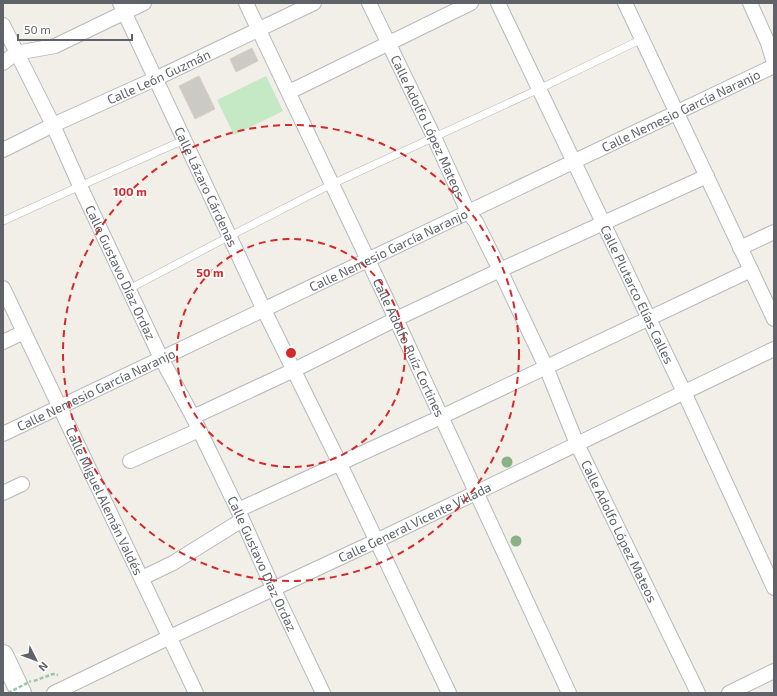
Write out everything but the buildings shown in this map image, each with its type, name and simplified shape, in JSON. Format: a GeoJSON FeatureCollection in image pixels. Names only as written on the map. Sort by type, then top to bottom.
{"type":"FeatureCollection","features":[{"type":"Feature","properties":{"kind":"main road"},"geometry":{"type":"LineString","coordinates":[[3,655],[26,687]]}},
{"type":"Feature","properties":{"kind":"street"},"geometry":{"type":"LineString","coordinates":[[3,63],[16,53],[55,46],[88,29],[123,8],[144,3]]}},
{"type":"Feature","properties":{"kind":"street","name":"Calle Adolfo Ruíz Cortines"},"geometry":{"type":"LineString","coordinates":[[246,3],[396,319],[570,693]]}},
{"type":"Feature","properties":{"kind":"street","name":"Calle León Guzmán"},"geometry":{"type":"LineString","coordinates":[[3,150],[53,125],[155,79],[314,3]]}},
{"type":"Feature","properties":{"kind":"street","name":"Calle Adolfo López Mateos"},"geometry":{"type":"LineString","coordinates":[[369,3],[434,137],[468,212],[476,222],[546,366],[577,444],[698,693]]}},
{"type":"Feature","properties":{"kind":"street"},"geometry":{"type":"LineString","coordinates":[[289,92],[388,42],[471,3]]}},
{"type":"Feature","properties":{"kind":"street","name":"Calle Plutarco Elías Calles"},"geometry":{"type":"LineString","coordinates":[[498,3],[684,392],[774,588]]}},
{"type":"Feature","properties":{"kind":"street"},"geometry":{"type":"LineString","coordinates":[[625,3],[774,319]]}},
{"type":"Feature","properties":{"kind":"street"},"geometry":{"type":"LineString","coordinates":[[750,3],[768,43],[774,63]]}},
{"type":"Feature","properties":{"kind":"street","name":"Calle Lázaro Cárdenas"},"geometry":{"type":"LineString","coordinates":[[123,8],[264,310],[340,464],[449,693]]}},
{"type":"Feature","properties":{"kind":"street","name":"Calle Gustavo Díaz Ordaz"},"geometry":{"type":"LineString","coordinates":[[3,25],[53,125],[161,358],[193,417],[240,515],[323,693]]}},
{"type":"Feature","properties":{"kind":"street","name":"Calle Nemesio García Naranjo"},"geometry":{"type":"LineString","coordinates":[[3,434],[774,66]]}},
{"type":"Feature","properties":{"kind":"street"},"geometry":{"type":"LineString","coordinates":[[193,417],[294,370],[396,319],[500,270],[707,176]]}},
{"type":"Feature","properties":{"kind":"street"},"geometry":{"type":"LineString","coordinates":[[740,248],[774,232]]}},
{"type":"Feature","properties":{"kind":"street"},"geometry":{"type":"LineString","coordinates":[[142,578],[173,563],[240,515],[340,464],[751,270]]}},
{"type":"Feature","properties":{"kind":"street","name":"Calle Miguel Alemán Valdés"},"geometry":{"type":"LineString","coordinates":[[3,288],[196,693]]}},
{"type":"Feature","properties":{"kind":"street"},"geometry":{"type":"LineString","coordinates":[[3,342],[24,332]]}},
{"type":"Feature","properties":{"kind":"street","name":"Calle General Vicente Villada"},"geometry":{"type":"LineString","coordinates":[[54,693],[273,588],[376,541],[774,349]]}},
{"type":"Feature","properties":{"kind":"street"},"geometry":{"type":"LineString","coordinates":[[130,461],[199,430]]}},
{"type":"Feature","properties":{"kind":"street"},"geometry":{"type":"LineString","coordinates":[[3,493],[22,484]]}},
{"type":"Feature","properties":{"kind":"street"},"geometry":{"type":"LineString","coordinates":[[729,693],[774,671]]}},
{"type":"Feature","properties":{"kind":"lane"},"geometry":{"type":"LineString","coordinates":[[129,289],[332,184],[539,89],[642,39]]}},
{"type":"Feature","properties":{"kind":"lane"},"geometry":{"type":"LineString","coordinates":[[3,221],[184,140]]}},
{"type":"Feature","properties":{"kind":"path"},"geometry":{"type":"LineString","coordinates":[[8,693],[26,687],[53,674]]}},
{"type":"Feature","properties":{"kind":"green space"},"geometry":{"type":"Polygon","coordinates":[[[266,76],[283,111],[234,135],[217,100],[266,76]]]}}]}
